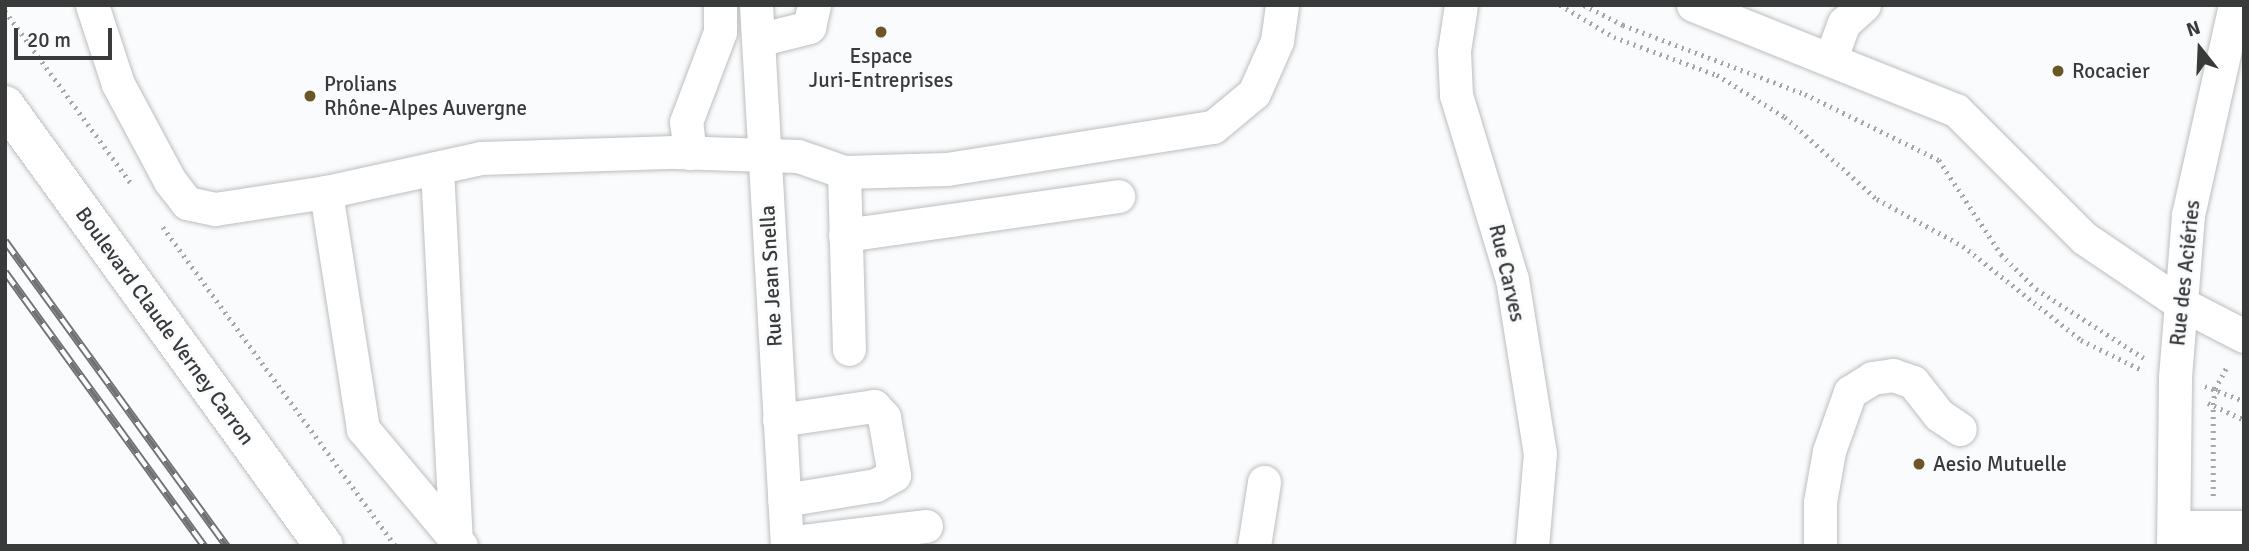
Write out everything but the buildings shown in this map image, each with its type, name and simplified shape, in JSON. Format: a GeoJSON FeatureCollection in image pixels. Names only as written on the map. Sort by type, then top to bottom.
{"type":"FeatureCollection","features":[{"type":"Feature","properties":{"kind":"main road","name":"Boulevard Claude Verney Carron"},"geometry":{"type":"LineString","coordinates":[[5,106],[324,546]]}},
{"type":"Feature","properties":{"kind":"street"},"geometry":{"type":"LineString","coordinates":[[92,5],[118,84],[170,181],[187,203],[215,209],[326,192],[480,158],[690,153],[798,156],[844,172],[947,169],[1213,127],[1254,93],[1277,41],[1282,5]]}},
{"type":"Feature","properties":{"kind":"street"},"geometry":{"type":"LineString","coordinates":[[690,153],[686,122],[720,32],[720,5]]}},
{"type":"Feature","properties":{"kind":"street","name":"Rue Jean Snella"},"geometry":{"type":"LineString","coordinates":[[756,5],[787,544]]}},
{"type":"Feature","properties":{"kind":"street"},"geometry":{"type":"LineString","coordinates":[[758,40],[809,27],[814,5]]}},
{"type":"Feature","properties":{"kind":"street","name":"Rue Carves"},"geometry":{"type":"LineString","coordinates":[[1461,5],[1454,51],[1456,95],[1513,279],[1540,453],[1532,546]]}},
{"type":"Feature","properties":{"kind":"street"},"geometry":{"type":"LineString","coordinates":[[1693,5],[1755,16],[1831,58],[1956,110],[2056,214],[2180,303],[2244,336]]}},
{"type":"Feature","properties":{"kind":"street"},"geometry":{"type":"LineString","coordinates":[[1831,58],[1844,23],[1864,5]]}},
{"type":"Feature","properties":{"kind":"street","name":"Rue des Aciéries"},"geometry":{"type":"LineString","coordinates":[[2174,536],[2175,382],[2188,215],[2235,5]]}},
{"type":"Feature","properties":{"kind":"street"},"geometry":{"type":"LineString","coordinates":[[437,168],[458,543]]}},
{"type":"Feature","properties":{"kind":"street"},"geometry":{"type":"LineString","coordinates":[[844,172],[849,349]]}},
{"type":"Feature","properties":{"kind":"street"},"geometry":{"type":"LineString","coordinates":[[326,192],[363,429],[458,543]]}},
{"type":"Feature","properties":{"kind":"street"},"geometry":{"type":"LineString","coordinates":[[845,235],[1118,195]]}},
{"type":"Feature","properties":{"kind":"street"},"geometry":{"type":"LineString","coordinates":[[1820,546],[1820,502],[1829,451],[1850,392],[1872,378],[1893,375],[1913,382],[1939,415],[1960,429]]}},
{"type":"Feature","properties":{"kind":"street"},"geometry":{"type":"LineString","coordinates":[[779,420],[874,406],[884,417],[894,475],[876,485],[784,500]]}},
{"type":"Feature","properties":{"kind":"street"},"geometry":{"type":"LineString","coordinates":[[1254,546],[1264,482]]}},
{"type":"Feature","properties":{"kind":"street"},"geometry":{"type":"LineString","coordinates":[[787,544],[830,542],[926,526]]}},
{"type":"Feature","properties":{"kind":"street"},"geometry":{"type":"LineString","coordinates":[[2174,536],[2229,526]]}},
{"type":"Feature","properties":{"kind":"path"},"geometry":{"type":"LineString","coordinates":[[1560,5],[1614,37],[1717,75],[1785,117],[1877,199],[1963,246],[2081,340],[2175,382],[2215,389],[2244,401]]}},
{"type":"Feature","properties":{"kind":"path"},"geometry":{"type":"LineString","coordinates":[[1584,5],[1623,25],[1805,94],[1938,160],[2001,254],[2036,289],[2175,382],[2244,420]]}},
{"type":"Feature","properties":{"kind":"path"},"geometry":{"type":"LineString","coordinates":[[5,11],[135,190]]}},
{"type":"Feature","properties":{"kind":"path"},"geometry":{"type":"LineString","coordinates":[[160,223],[396,546]]}},
{"type":"Feature","properties":{"kind":"path"},"geometry":{"type":"LineString","coordinates":[[2229,526],[2213,405],[2215,389],[2244,336]]}},
{"type":"Feature","properties":{"kind":"railway"},"geometry":{"type":"LineString","coordinates":[[5,241],[227,546]]}},
{"type":"Feature","properties":{"kind":"railway"},"geometry":{"type":"LineString","coordinates":[[5,272],[204,546]]}},
{"type":"Feature","properties":{"kind":"place","name":"Espace Juri-Entreprises"},"geometry":{"type":"Point","coordinates":[881,32]}},
{"type":"Feature","properties":{"kind":"place","name":"Rocacier"},"geometry":{"type":"Point","coordinates":[2058,71]}},
{"type":"Feature","properties":{"kind":"place","name":"Prolians Rhône-Alpes Auvergne"},"geometry":{"type":"Point","coordinates":[310,96]}},
{"type":"Feature","properties":{"kind":"place","name":"Aesio Mutuelle"},"geometry":{"type":"Point","coordinates":[1919,464]}}]}
